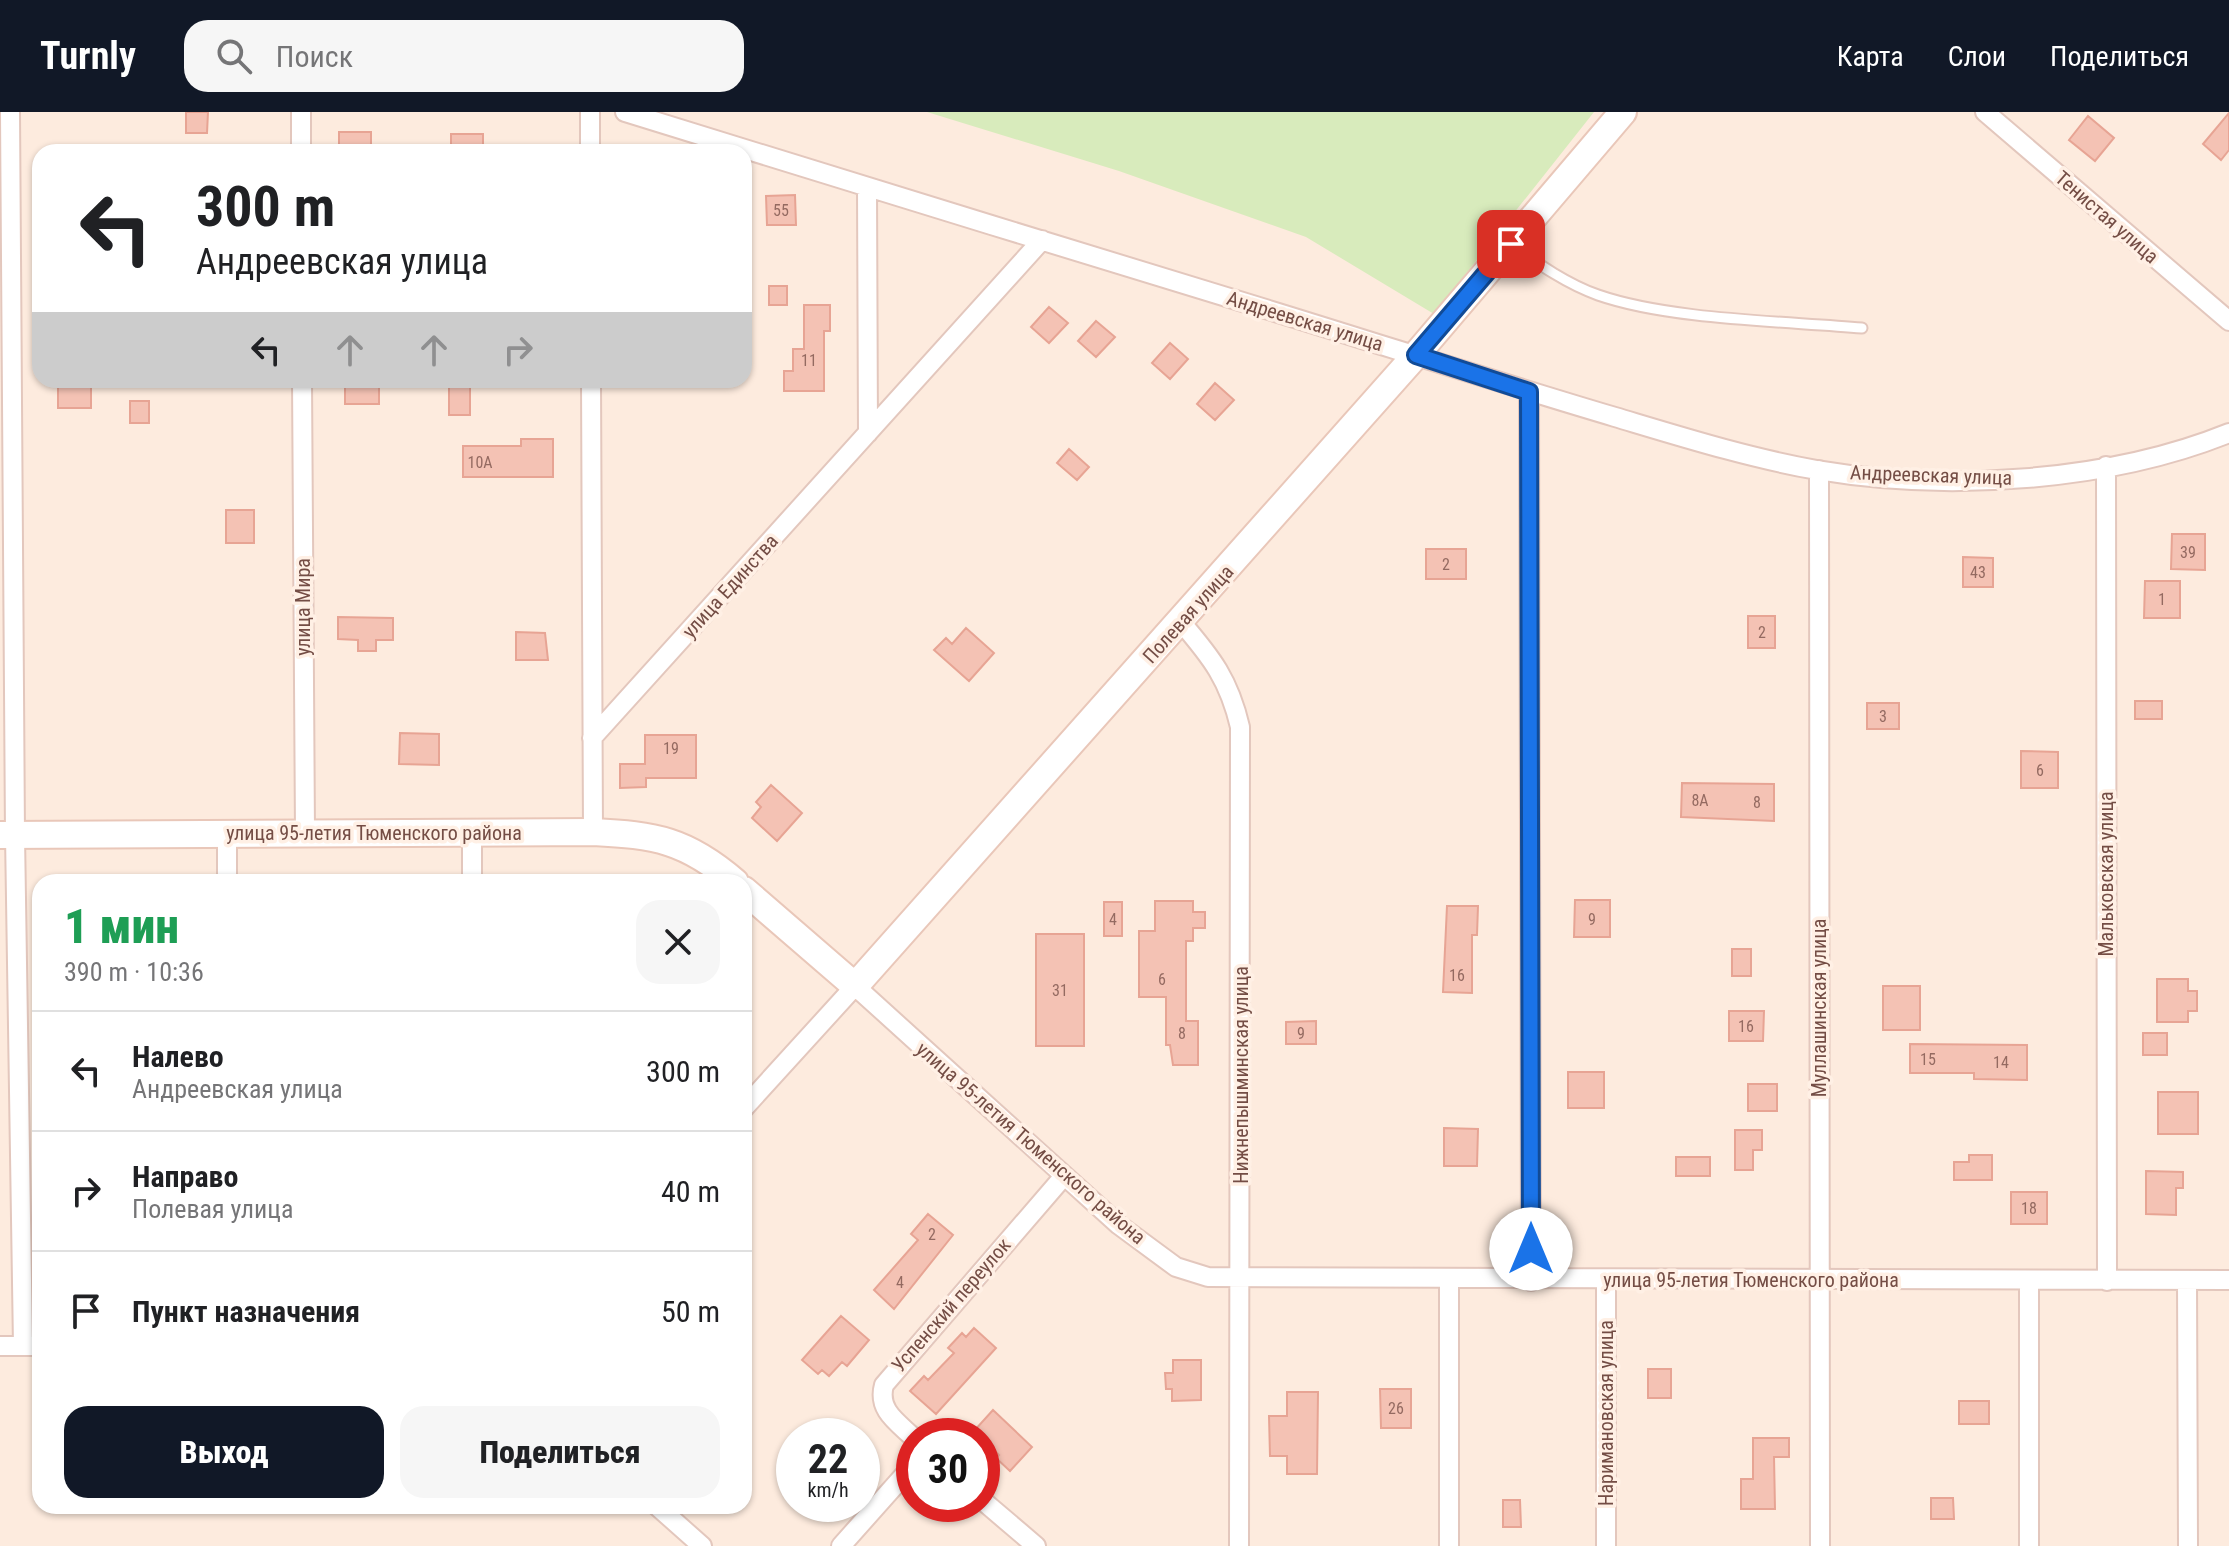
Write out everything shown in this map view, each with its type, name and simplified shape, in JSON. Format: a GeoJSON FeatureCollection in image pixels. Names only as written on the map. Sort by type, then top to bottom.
{"type":"FeatureCollection","features":[{"type":"Feature","properties":{"kind":"street"},"geometry":{"type":"LineString","coordinates":[[0,1346],[32,1346],[7,835],[10,112]]}},
{"type":"Feature","properties":{"kind":"street"},"geometry":{"type":"LineString","coordinates":[[301,112],[301,144]]}},
{"type":"Feature","properties":{"kind":"street"},"geometry":{"type":"LineString","coordinates":[[590,112],[590,144]]}},
{"type":"Feature","properties":{"kind":"street","name":"Андреевская улица"},"geometry":{"type":"LineString","coordinates":[[625,112],[728,144]]}},
{"type":"Feature","properties":{"kind":"street","name":"Полевая улица"},"geometry":{"type":"LineString","coordinates":[[752,1099],[1181,622],[1416,355],[1623,112]]}},
{"type":"Feature","properties":{"kind":"street","name":"Тенистая улица"},"geometry":{"type":"LineString","coordinates":[[1985,112],[2229,321]]}},
{"type":"Feature","properties":{"kind":"street","name":"Андреевская улица"},"geometry":{"type":"LineString","coordinates":[[752,151],[1529,392],[1717,447],[1819,470],[1957,479],[2032,478],[2106,466],[2205,443],[2229,433]]}},
{"type":"Feature","properties":{"kind":"street"},"geometry":{"type":"LineString","coordinates":[[867,187],[868,433]]}},
{"type":"Feature","properties":{"kind":"street","name":"улица Единства"},"geometry":{"type":"LineString","coordinates":[[592,738],[1042,240]]}},
{"type":"Feature","properties":{"kind":"street","name":"улица Мира"},"geometry":{"type":"LineString","coordinates":[[302,388],[305,833]]}},
{"type":"Feature","properties":{"kind":"street"},"geometry":{"type":"LineString","coordinates":[[591,388],[593,832]]}},
{"type":"Feature","properties":{"kind":"street"},"geometry":{"type":"LineString","coordinates":[[1529,392],[1531,1281]]}},
{"type":"Feature","properties":{"kind":"street","name":"Мальковская улица"},"geometry":{"type":"LineString","coordinates":[[2106,466],[2107,1281]]}},
{"type":"Feature","properties":{"kind":"street","name":"Муллашинская улица"},"geometry":{"type":"LineString","coordinates":[[1819,470],[1820,1546]]}},
{"type":"Feature","properties":{"kind":"street","name":"Нижнепышминская улица"},"geometry":{"type":"LineString","coordinates":[[1181,622],[1216,661],[1232,693],[1240,727],[1239,1546]]}},
{"type":"Feature","properties":{"kind":"street","name":"улица 95-летия Тюменского района"},"geometry":{"type":"LineString","coordinates":[[7,835],[593,832],[651,835],[709,859],[726,874]]}},
{"type":"Feature","properties":{"kind":"street"},"geometry":{"type":"LineString","coordinates":[[472,833],[472,874]]}},
{"type":"Feature","properties":{"kind":"street"},"geometry":{"type":"LineString","coordinates":[[227,834],[227,874]]}},
{"type":"Feature","properties":{"kind":"street","name":"улица 95-летия Тюменского района"},"geometry":{"type":"LineString","coordinates":[[752,897],[1064,1176],[1176,1267],[1208,1277],[1241,1280],[1449,1281],[2229,1280]]}},
{"type":"Feature","properties":{"kind":"street","name":"Успенский переулок"},"geometry":{"type":"LineString","coordinates":[[896,1421],[885,1410],[881,1397],[884,1385],[1064,1176]]}},
{"type":"Feature","properties":{"kind":"street","name":"Наримановская улица"},"geometry":{"type":"LineString","coordinates":[[1606,1280],[1606,1546]]}},
{"type":"Feature","properties":{"kind":"street"},"geometry":{"type":"LineString","coordinates":[[2187,1280],[2188,1546]]}},
{"type":"Feature","properties":{"kind":"street"},"geometry":{"type":"LineString","coordinates":[[1449,1281],[1449,1546]]}},
{"type":"Feature","properties":{"kind":"street"},"geometry":{"type":"LineString","coordinates":[[2029,1281],[2029,1546]]}},
{"type":"Feature","properties":{"kind":"street"},"geometry":{"type":"LineString","coordinates":[[841,1546],[896,1484]]}},
{"type":"Feature","properties":{"kind":"street"},"geometry":{"type":"LineString","coordinates":[[666,1514],[702,1546]]}},
{"type":"Feature","properties":{"kind":"street"},"geometry":{"type":"LineString","coordinates":[[1000,1515],[1036,1546]]}},
{"type":"Feature","properties":{"kind":"lane"},"geometry":{"type":"LineString","coordinates":[[1511,244],[1558,277],[1599,295],[1637,305],[1862,328]]}},
{"type":"Feature","properties":{"kind":"green space"},"geometry":{"type":"Polygon","coordinates":[[[927,112],[1594,112],[1434,314],[1306,237],[1119,171],[927,112]]]}},
{"type":"Feature","properties":{"kind":"building"},"geometry":{"type":"Polygon","coordinates":[[[186,112],[208,112],[207,133],[186,133],[186,112]]]}},
{"type":"Feature","properties":{"kind":"building"},"geometry":{"type":"Polygon","coordinates":[[[2229,113],[2229,150],[2221,160],[2203,144],[2229,113]]]}},
{"type":"Feature","properties":{"kind":"building"},"geometry":{"type":"Polygon","coordinates":[[[2088,116],[2114,138],[2095,161],[2069,140],[2088,116]]]}},
{"type":"Feature","properties":{"kind":"building"},"geometry":{"type":"Polygon","coordinates":[[[339,132],[371,132],[371,144],[339,144],[339,132]]]}},
{"type":"Feature","properties":{"kind":"building"},"geometry":{"type":"Polygon","coordinates":[[[451,134],[483,134],[483,144],[451,144],[451,134]]]}},
{"type":"Feature","properties":{"kind":"building"},"geometry":{"type":"Polygon","coordinates":[[[795,195],[796,225],[767,225],[766,196],[795,195]]]}},
{"type":"Feature","properties":{"kind":"building"},"geometry":{"type":"Polygon","coordinates":[[[769,286],[787,286],[787,305],[769,305],[769,286]]]}},
{"type":"Feature","properties":{"kind":"building"},"geometry":{"type":"Polygon","coordinates":[[[804,305],[830,305],[830,331],[824,331],[824,391],[784,391],[784,371],[793,371],[793,349],[804,349],[804,305]]]}},
{"type":"Feature","properties":{"kind":"building"},"geometry":{"type":"Polygon","coordinates":[[[1049,307],[1068,323],[1049,343],[1031,327],[1049,307]]]}},
{"type":"Feature","properties":{"kind":"building"},"geometry":{"type":"Polygon","coordinates":[[[1096,321],[1115,337],[1096,357],[1078,341],[1096,321]]]}},
{"type":"Feature","properties":{"kind":"building"},"geometry":{"type":"Polygon","coordinates":[[[1170,343],[1188,359],[1170,379],[1152,363],[1170,343]]]}},
{"type":"Feature","properties":{"kind":"building"},"geometry":{"type":"Polygon","coordinates":[[[1215,383],[1234,400],[1215,420],[1197,404],[1215,383]]]}},
{"type":"Feature","properties":{"kind":"building"},"geometry":{"type":"Polygon","coordinates":[[[58,388],[91,388],[91,408],[58,408],[58,388]]]}},
{"type":"Feature","properties":{"kind":"building"},"geometry":{"type":"Polygon","coordinates":[[[345,388],[379,388],[379,404],[345,404],[345,388]]]}},
{"type":"Feature","properties":{"kind":"building"},"geometry":{"type":"Polygon","coordinates":[[[449,388],[470,388],[470,415],[449,415],[449,388]]]}},
{"type":"Feature","properties":{"kind":"building"},"geometry":{"type":"Polygon","coordinates":[[[130,401],[149,401],[149,423],[130,423],[130,401]]]}},
{"type":"Feature","properties":{"kind":"building"},"geometry":{"type":"Polygon","coordinates":[[[521,439],[553,439],[553,477],[463,477],[463,446],[521,446],[521,439]]]}},
{"type":"Feature","properties":{"kind":"building"},"geometry":{"type":"Polygon","coordinates":[[[1069,449],[1089,467],[1077,480],[1057,463],[1069,449]]]}},
{"type":"Feature","properties":{"kind":"building"},"geometry":{"type":"Polygon","coordinates":[[[226,510],[254,510],[254,543],[226,543],[226,510]]]}},
{"type":"Feature","properties":{"kind":"building"},"geometry":{"type":"Polygon","coordinates":[[[2172,534],[2205,534],[2205,570],[2171,569],[2172,534]]]}},
{"type":"Feature","properties":{"kind":"building"},"geometry":{"type":"Polygon","coordinates":[[[1426,549],[1466,549],[1466,579],[1426,579],[1426,549]]]}},
{"type":"Feature","properties":{"kind":"building"},"geometry":{"type":"Polygon","coordinates":[[[1963,557],[1993,558],[1993,587],[1963,587],[1963,557]]]}},
{"type":"Feature","properties":{"kind":"building"},"geometry":{"type":"Polygon","coordinates":[[[2145,581],[2180,581],[2180,618],[2144,618],[2145,581]]]}},
{"type":"Feature","properties":{"kind":"building"},"geometry":{"type":"Polygon","coordinates":[[[1748,616],[1775,616],[1775,648],[1748,648],[1748,616]]]}},
{"type":"Feature","properties":{"kind":"building"},"geometry":{"type":"Polygon","coordinates":[[[338,617],[393,618],[393,640],[376,640],[376,651],[358,651],[358,640],[338,639],[338,617]]]}},
{"type":"Feature","properties":{"kind":"building"},"geometry":{"type":"Polygon","coordinates":[[[966,628],[994,653],[969,681],[934,650],[946,638],[952,644],[966,628]]]}},
{"type":"Feature","properties":{"kind":"building"},"geometry":{"type":"Polygon","coordinates":[[[516,632],[545,633],[548,660],[516,660],[516,632]]]}},
{"type":"Feature","properties":{"kind":"building"},"geometry":{"type":"Polygon","coordinates":[[[2135,701],[2162,701],[2162,719],[2135,719],[2135,701]]]}},
{"type":"Feature","properties":{"kind":"building"},"geometry":{"type":"Polygon","coordinates":[[[1867,703],[1899,703],[1899,729],[1867,729],[1867,703]]]}},
{"type":"Feature","properties":{"kind":"building"},"geometry":{"type":"Polygon","coordinates":[[[400,733],[439,734],[439,765],[399,764],[400,733]]]}},
{"type":"Feature","properties":{"kind":"building"},"geometry":{"type":"Polygon","coordinates":[[[645,735],[696,735],[696,778],[646,778],[646,787],[620,788],[620,764],[645,764],[645,735]]]}},
{"type":"Feature","properties":{"kind":"building"},"geometry":{"type":"Polygon","coordinates":[[[2021,751],[2058,752],[2058,788],[2021,788],[2021,751]]]}},
{"type":"Feature","properties":{"kind":"building"},"geometry":{"type":"Polygon","coordinates":[[[1682,783],[1774,784],[1774,821],[1681,817],[1682,783]]]}},
{"type":"Feature","properties":{"kind":"building"},"geometry":{"type":"Polygon","coordinates":[[[771,785],[802,813],[777,841],[752,818],[761,807],[756,802],[771,785]]]}},
{"type":"Feature","properties":{"kind":"building"},"geometry":{"type":"Polygon","coordinates":[[[1575,900],[1610,900],[1610,937],[1574,937],[1575,900]]]}},
{"type":"Feature","properties":{"kind":"building"},"geometry":{"type":"Polygon","coordinates":[[[1155,901],[1193,901],[1193,912],[1205,912],[1205,928],[1193,928],[1193,941],[1186,941],[1186,1021],[1198,1021],[1198,1065],[1173,1065],[1170,1045],[1166,1045],[1166,997],[1139,997],[1139,931],[1155,931],[1155,901]]]}},
{"type":"Feature","properties":{"kind":"building"},"geometry":{"type":"Polygon","coordinates":[[[1104,902],[1122,902],[1122,936],[1104,936],[1104,902]]]}},
{"type":"Feature","properties":{"kind":"building"},"geometry":{"type":"Polygon","coordinates":[[[1447,906],[1478,906],[1477,935],[1472,935],[1472,993],[1443,992],[1447,906]]]}},
{"type":"Feature","properties":{"kind":"building"},"geometry":{"type":"Polygon","coordinates":[[[1036,934],[1084,934],[1084,1046],[1036,1046],[1036,934]]]}},
{"type":"Feature","properties":{"kind":"building"},"geometry":{"type":"Polygon","coordinates":[[[1732,949],[1751,949],[1751,976],[1732,976],[1732,949]]]}},
{"type":"Feature","properties":{"kind":"building"},"geometry":{"type":"Polygon","coordinates":[[[2157,979],[2188,979],[2188,991],[2197,991],[2197,1011],[2188,1011],[2188,1022],[2157,1022],[2157,979]]]}},
{"type":"Feature","properties":{"kind":"building"},"geometry":{"type":"Polygon","coordinates":[[[1883,986],[1920,986],[1920,1030],[1883,1030],[1883,986]]]}},
{"type":"Feature","properties":{"kind":"building"},"geometry":{"type":"Polygon","coordinates":[[[1729,1011],[1764,1011],[1763,1041],[1729,1041],[1729,1011]]]}},
{"type":"Feature","properties":{"kind":"building"},"geometry":{"type":"Polygon","coordinates":[[[1316,1021],[1316,1044],[1286,1044],[1286,1022],[1316,1021]]]}},
{"type":"Feature","properties":{"kind":"building"},"geometry":{"type":"Polygon","coordinates":[[[2143,1033],[2167,1033],[2167,1055],[2143,1055],[2143,1033]]]}},
{"type":"Feature","properties":{"kind":"building"},"geometry":{"type":"Polygon","coordinates":[[[1910,1044],[2027,1045],[2027,1080],[1974,1079],[1974,1073],[1910,1073],[1910,1044]]]}},
{"type":"Feature","properties":{"kind":"building"},"geometry":{"type":"Polygon","coordinates":[[[1568,1072],[1604,1072],[1604,1108],[1568,1108],[1568,1072]]]}},
{"type":"Feature","properties":{"kind":"building"},"geometry":{"type":"Polygon","coordinates":[[[1748,1084],[1777,1084],[1777,1111],[1748,1111],[1748,1084]]]}},
{"type":"Feature","properties":{"kind":"building"},"geometry":{"type":"Polygon","coordinates":[[[2158,1092],[2198,1092],[2198,1134],[2158,1134],[2158,1092]]]}},
{"type":"Feature","properties":{"kind":"building"},"geometry":{"type":"Polygon","coordinates":[[[1444,1128],[1478,1129],[1477,1166],[1444,1166],[1444,1128]]]}},
{"type":"Feature","properties":{"kind":"building"},"geometry":{"type":"Polygon","coordinates":[[[1735,1130],[1762,1130],[1762,1150],[1753,1150],[1753,1170],[1735,1170],[1735,1130]]]}},
{"type":"Feature","properties":{"kind":"building"},"geometry":{"type":"Polygon","coordinates":[[[1969,1155],[1992,1155],[1992,1180],[1954,1180],[1954,1162],[1969,1162],[1969,1155]]]}},
{"type":"Feature","properties":{"kind":"building"},"geometry":{"type":"Polygon","coordinates":[[[1676,1157],[1710,1157],[1710,1176],[1676,1176],[1676,1157]]]}},
{"type":"Feature","properties":{"kind":"building"},"geometry":{"type":"Polygon","coordinates":[[[2146,1171],[2183,1172],[2183,1188],[2176,1188],[2176,1215],[2146,1214],[2146,1171]]]}},
{"type":"Feature","properties":{"kind":"building"},"geometry":{"type":"Polygon","coordinates":[[[2011,1192],[2047,1192],[2047,1224],[2011,1224],[2011,1192]]]}},
{"type":"Feature","properties":{"kind":"building"},"geometry":{"type":"Polygon","coordinates":[[[928,1214],[953,1235],[894,1309],[874,1290],[918,1240],[911,1234],[928,1214]]]}},
{"type":"Feature","properties":{"kind":"building"},"geometry":{"type":"Polygon","coordinates":[[[841,1316],[869,1340],[847,1366],[842,1362],[829,1376],[822,1370],[818,1374],[802,1360],[841,1316]]]}},
{"type":"Feature","properties":{"kind":"building"},"geometry":{"type":"Polygon","coordinates":[[[974,1328],[996,1348],[936,1414],[910,1391],[924,1376],[928,1380],[954,1353],[948,1348],[962,1333],[966,1337],[974,1328]]]}},
{"type":"Feature","properties":{"kind":"building"},"geometry":{"type":"Polygon","coordinates":[[[1173,1360],[1201,1360],[1201,1400],[1172,1401],[1172,1389],[1166,1389],[1165,1373],[1173,1373],[1173,1360]]]}},
{"type":"Feature","properties":{"kind":"building"},"geometry":{"type":"Polygon","coordinates":[[[1648,1369],[1671,1369],[1671,1398],[1648,1398],[1648,1369]]]}},
{"type":"Feature","properties":{"kind":"building"},"geometry":{"type":"Polygon","coordinates":[[[1380,1389],[1411,1389],[1411,1428],[1381,1428],[1380,1389]]]}},
{"type":"Feature","properties":{"kind":"building"},"geometry":{"type":"Polygon","coordinates":[[[1287,1392],[1318,1392],[1317,1474],[1287,1474],[1287,1456],[1270,1456],[1269,1416],[1287,1416],[1287,1392]]]}},
{"type":"Feature","properties":{"kind":"building"},"geometry":{"type":"Polygon","coordinates":[[[1959,1401],[1989,1401],[1989,1424],[1959,1424],[1959,1401]]]}},
{"type":"Feature","properties":{"kind":"building"},"geometry":{"type":"Polygon","coordinates":[[[993,1410],[1032,1447],[1010,1471],[1000,1462],[1000,1418],[986,1418],[993,1410]]]}},
{"type":"Feature","properties":{"kind":"building"},"geometry":{"type":"Polygon","coordinates":[[[1753,1438],[1789,1438],[1789,1457],[1774,1457],[1775,1509],[1741,1509],[1741,1479],[1753,1479],[1753,1438]]]}},
{"type":"Feature","properties":{"kind":"building"},"geometry":{"type":"Polygon","coordinates":[[[1931,1498],[1953,1498],[1954,1519],[1931,1519],[1931,1498]]]}},
{"type":"Feature","properties":{"kind":"building"},"geometry":{"type":"Polygon","coordinates":[[[1503,1500],[1520,1500],[1521,1527],[1503,1527],[1503,1500]]]}},
{"type":"Feature","properties":{"kind":"route"},"geometry":{"type":"LineString","coordinates":[[1511,244],[1416,355],[1529,392],[1531,1249]]}}]}
